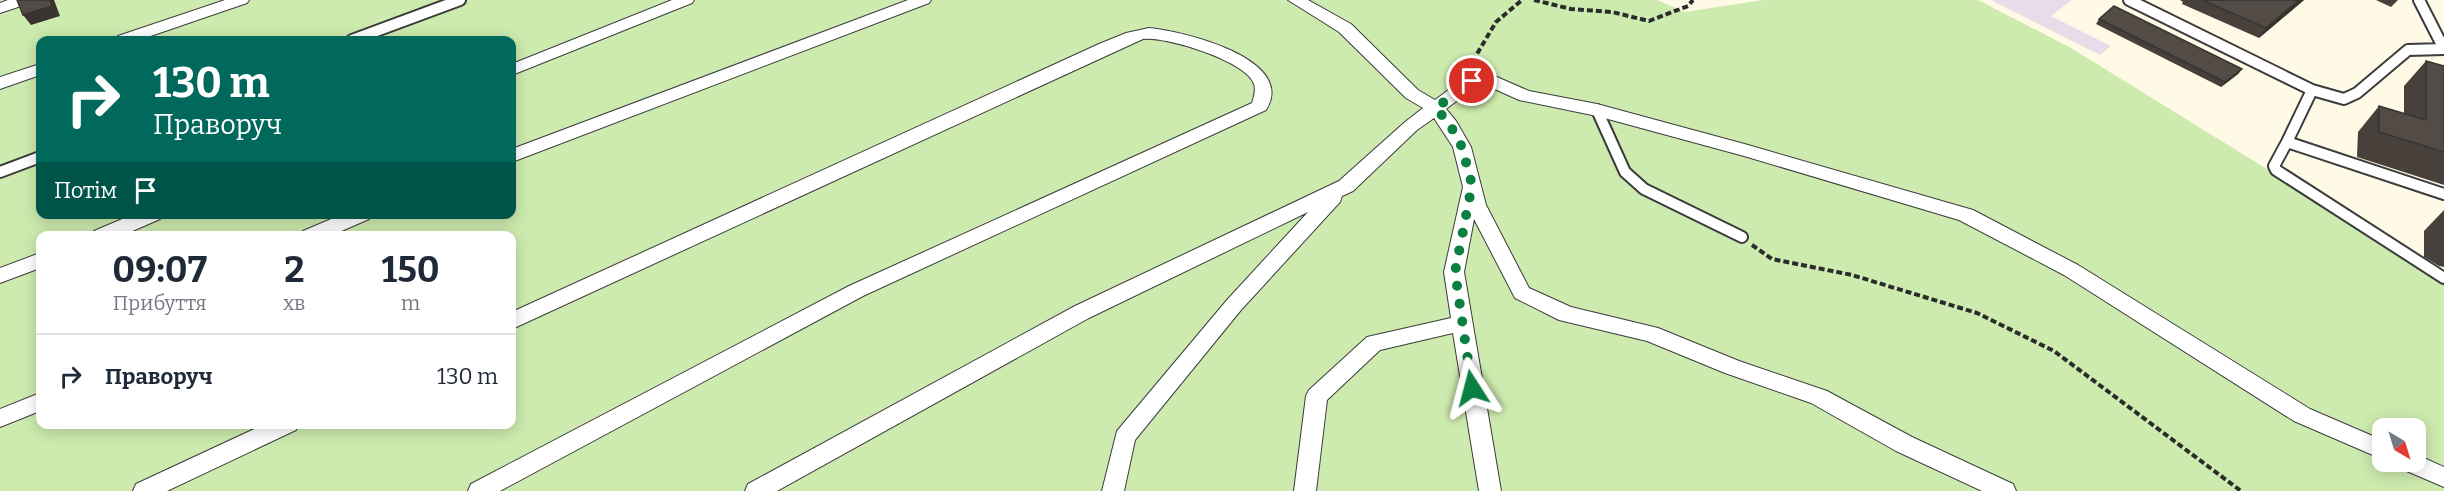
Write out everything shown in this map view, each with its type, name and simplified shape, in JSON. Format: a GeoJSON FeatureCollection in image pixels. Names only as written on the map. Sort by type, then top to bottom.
{"type":"FeatureCollection","features":[{"type":"Feature","properties":{"kind":"street"},"geometry":{"type":"LineString","coordinates":[[0,8],[24,0]]}},
{"type":"Feature","properties":{"kind":"street"},"geometry":{"type":"LineString","coordinates":[[136,36],[241,0]]}},
{"type":"Feature","properties":{"kind":"street"},"geometry":{"type":"LineString","coordinates":[[516,68],[686,0]]}},
{"type":"Feature","properties":{"kind":"street"},"geometry":{"type":"LineString","coordinates":[[516,154],[774,54],[922,0]]}},
{"type":"Feature","properties":{"kind":"street"},"geometry":{"type":"LineString","coordinates":[[1296,0],[1345,28],[1412,94],[1451,97]]}},
{"type":"Feature","properties":{"kind":"street"},"geometry":{"type":"LineString","coordinates":[[479,491],[856,291],[1260,106],[1264,92],[1261,79],[1244,63],[1177,36],[1148,33],[1105,48],[516,319]]}},
{"type":"Feature","properties":{"kind":"street"},"geometry":{"type":"LineString","coordinates":[[0,83],[36,70]]}},
{"type":"Feature","properties":{"kind":"street"},"geometry":{"type":"LineString","coordinates":[[1113,491],[1125,437],[1234,305],[1339,190],[1411,126],[1451,97],[1490,80],[1525,96],[1597,110],[1748,151],[1966,215],[2071,270],[2302,415],[2372,446]]}},
{"type":"Feature","properties":{"kind":"street"},"geometry":{"type":"LineString","coordinates":[[1451,97],[1450,125],[1462,147],[1477,205],[1522,293],[1566,314],[1651,334],[1732,367],[1819,397],[1904,444],[2005,491]]}},
{"type":"Feature","properties":{"kind":"street"},"geometry":{"type":"LineString","coordinates":[[1472,185],[1455,272],[1490,491]]}},
{"type":"Feature","properties":{"kind":"street"},"geometry":{"type":"LineString","coordinates":[[756,491],[1082,312],[1339,190]]}},
{"type":"Feature","properties":{"kind":"street"},"geometry":{"type":"LineString","coordinates":[[116,231],[142,219]]}},
{"type":"Feature","properties":{"kind":"street"},"geometry":{"type":"LineString","coordinates":[[322,231],[350,219]]}},
{"type":"Feature","properties":{"kind":"street"},"geometry":{"type":"LineString","coordinates":[[0,276],[36,262]]}},
{"type":"Feature","properties":{"kind":"street"},"geometry":{"type":"LineString","coordinates":[[1305,491],[1317,396],[1374,343],[1462,323]]}},
{"type":"Feature","properties":{"kind":"street"},"geometry":{"type":"LineString","coordinates":[[0,418],[36,404]]}},
{"type":"Feature","properties":{"kind":"street"},"geometry":{"type":"LineString","coordinates":[[144,491],[277,429]]}},
{"type":"Feature","properties":{"kind":"street"},"geometry":{"type":"LineString","coordinates":[[2426,469],[2444,477]]}},
{"type":"Feature","properties":{"kind":"lane"},"geometry":{"type":"LineString","coordinates":[[363,36],[460,0]]}},
{"type":"Feature","properties":{"kind":"lane"},"geometry":{"type":"LineString","coordinates":[[2129,0],[2312,90],[2344,99],[2357,93],[2408,50],[2444,49],[2419,0]]}},
{"type":"Feature","properties":{"kind":"lane"},"geometry":{"type":"LineString","coordinates":[[2312,90],[2274,166],[2276,170],[2444,278]]}},
{"type":"Feature","properties":{"kind":"lane"},"geometry":{"type":"LineString","coordinates":[[1597,110],[1624,172],[1644,189],[1742,237]]}},
{"type":"Feature","properties":{"kind":"lane"},"geometry":{"type":"LineString","coordinates":[[2287,142],[2444,194]]}},
{"type":"Feature","properties":{"kind":"lane"},"geometry":{"type":"LineString","coordinates":[[0,172],[36,158]]}},
{"type":"Feature","properties":{"kind":"path"},"geometry":{"type":"LineString","coordinates":[[1451,97],[1496,22],[1522,0]]}},
{"type":"Feature","properties":{"kind":"path"},"geometry":{"type":"LineString","coordinates":[[1534,0],[1571,9],[1612,12],[1649,21],[1688,6],[1693,0]]}},
{"type":"Feature","properties":{"kind":"path"},"geometry":{"type":"LineString","coordinates":[[1742,237],[1772,259],[1851,275],[1977,313],[2054,351],[2241,491]]}},
{"type":"Feature","properties":{"kind":"shaded area"},"geometry":{"type":"Polygon","coordinates":[[[1991,0],[2072,0],[2051,16],[2111,46],[2100,55],[1991,0]]]}},
{"type":"Feature","properties":{"kind":"green space"},"geometry":{"type":"Polygon","coordinates":[[[0,0],[1657,0],[1685,12],[1763,0],[1978,0],[2071,48],[2444,282],[2444,491],[0,491],[0,0]]]}},
{"type":"Feature","properties":{"kind":"building"},"geometry":{"type":"Polygon","coordinates":[[[17,0],[50,0],[52,6],[23,15],[17,0]]]}},
{"type":"Feature","properties":{"kind":"building"},"geometry":{"type":"Polygon","coordinates":[[[2202,0],[2299,0],[2266,28],[2202,0]]]}},
{"type":"Feature","properties":{"kind":"building"},"geometry":{"type":"Polygon","coordinates":[[[2114,6],[2242,69],[2225,82],[2099,19],[2114,6]]]}},
{"type":"Feature","properties":{"kind":"building"},"geometry":{"type":"Polygon","coordinates":[[[2426,61],[2444,66],[2444,152],[2379,132],[2379,106],[2426,120],[2426,61]]]}},
{"type":"Feature","properties":{"kind":"route"},"geometry":{"type":"LineString","coordinates":[[1472,81],[1436,108],[1450,125],[1462,147],[1472,185],[1455,272],[1472,388]]}}]}
